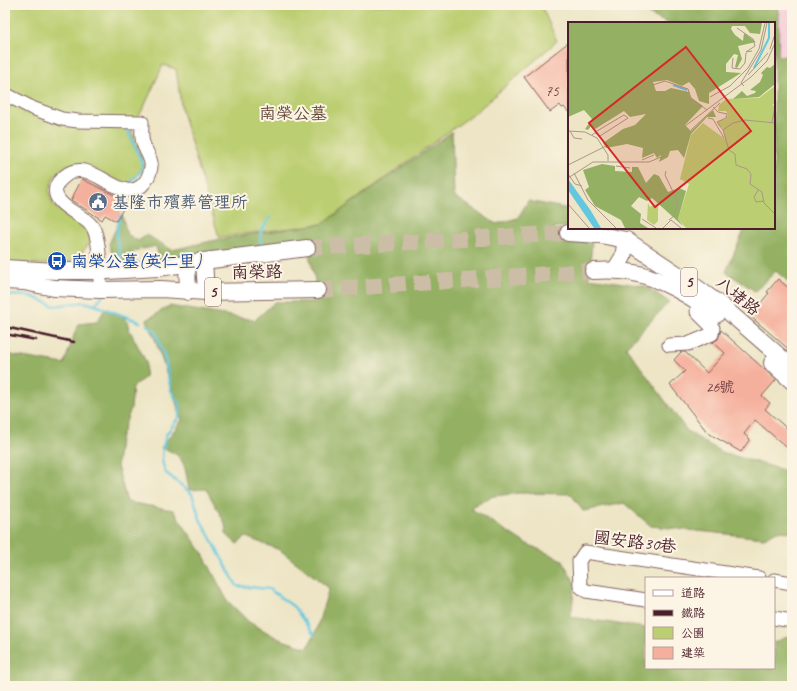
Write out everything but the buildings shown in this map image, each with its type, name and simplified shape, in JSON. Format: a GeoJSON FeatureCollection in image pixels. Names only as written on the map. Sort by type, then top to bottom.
{"type":"FeatureCollection","features":[{"type":"Feature","properties":{"kind":"main road","name":"八堵路"},"geometry":{"type":"LineString","coordinates":[[568,233],[600,235],[626,240],[646,252],[723,307],[792,367]]}},
{"type":"Feature","properties":{"kind":"main road"},"geometry":{"type":"LineString","coordinates":[[615,270],[623,257],[626,240]]}},
{"type":"Feature","properties":{"kind":"main road","name":"南榮路"},"geometry":{"type":"LineString","coordinates":[[5,268],[56,271],[101,271],[158,268],[307,248]]}},
{"type":"Feature","properties":{"kind":"main road"},"geometry":{"type":"LineString","coordinates":[[635,273],[638,261],[646,252]]}},
{"type":"Feature","properties":{"kind":"main road","name":"5"},"geometry":{"type":"LineString","coordinates":[[204,261],[206,292]]}},
{"type":"Feature","properties":{"kind":"main road"},"geometry":{"type":"LineString","coordinates":[[187,264],[188,292]]}},
{"type":"Feature","properties":{"kind":"main road","name":"八堵路"},"geometry":{"type":"LineString","coordinates":[[593,271],[615,270],[635,273],[674,288],[715,314],[792,381]]}},
{"type":"Feature","properties":{"kind":"main road","name":"南榮路"},"geometry":{"type":"LineString","coordinates":[[5,281],[24,282],[54,288],[100,290],[143,289],[206,292],[318,290]]}},
{"type":"Feature","properties":{"kind":"street"},"geometry":{"type":"LineString","coordinates":[[5,94],[32,108],[62,119],[78,121],[142,122],[143,142],[152,163],[148,178],[142,185],[134,190],[126,191],[119,189],[92,173],[80,170],[70,172],[60,180],[56,187],[55,194],[59,202],[91,224],[95,231],[101,271],[100,290]]}},
{"type":"Feature","properties":{"kind":"street"},"geometry":{"type":"LineString","coordinates":[[670,345],[688,344],[712,334],[713,328],[702,319],[697,312],[698,303]]}},
{"type":"Feature","properties":{"kind":"street","name":"國安路30巷"},"geometry":{"type":"LineString","coordinates":[[645,600],[586,591],[580,586],[579,561],[586,552],[752,577]]}},
{"type":"Feature","properties":{"kind":"street"},"geometry":{"type":"LineString","coordinates":[[775,580],[792,583]]}},
{"type":"Feature","properties":{"kind":"street"},"geometry":{"type":"LineString","coordinates":[[775,618],[792,620]]}},
{"type":"Feature","properties":{"kind":"shaded area"},"geometry":{"type":"Polygon","coordinates":[[[776,5],[792,5],[792,57],[778,56],[779,15],[776,5]]]}},
{"type":"Feature","properties":{"kind":"green space","name":"南榮公墓"},"geometry":{"type":"Polygon","coordinates":[[[5,5],[541,5],[557,41],[476,112],[322,224],[219,237],[182,112],[176,69],[163,65],[144,107],[131,129],[145,166],[130,184],[119,181],[83,164],[67,165],[55,175],[49,191],[53,205],[87,231],[91,241],[77,259],[62,264],[5,264],[5,5]]]}},
{"type":"Feature","properties":{"kind":"green space"},"geometry":{"type":"Polygon","coordinates":[[[621,5],[776,5],[779,15],[778,56],[792,57],[792,285],[776,271],[755,291],[726,272],[745,229],[775,229],[775,22],[665,22],[642,11],[621,5]]]}},
{"type":"Feature","properties":{"kind":"green space"},"geometry":{"type":"Polygon","coordinates":[[[452,132],[454,196],[496,224],[518,218],[528,201],[568,209],[568,227],[554,227],[557,240],[592,241],[589,278],[645,286],[669,302],[626,347],[687,431],[721,452],[787,471],[789,490],[792,491],[792,532],[777,531],[764,538],[651,526],[624,503],[583,511],[571,494],[519,493],[493,496],[470,508],[525,543],[562,560],[575,583],[571,617],[645,628],[645,669],[775,669],[775,642],[790,636],[792,641],[792,686],[5,686],[5,354],[64,364],[78,324],[97,322],[105,309],[126,318],[129,329],[146,362],[145,377],[133,387],[131,408],[120,439],[117,466],[127,502],[173,510],[203,554],[227,600],[249,622],[279,639],[307,648],[316,631],[329,588],[280,550],[246,537],[237,544],[226,534],[225,523],[206,489],[189,490],[185,469],[180,458],[175,454],[161,448],[182,420],[154,336],[147,320],[169,306],[255,320],[275,302],[317,302],[315,280],[306,241],[160,262],[156,246],[133,251],[134,264],[115,263],[109,244],[122,215],[127,234],[138,241],[147,235],[172,250],[220,239],[322,224],[452,132]]]}},
{"type":"Feature","properties":{"kind":"waterway"},"geometry":{"type":"LineString","coordinates":[[127,129],[142,163],[142,170],[129,184]]}},
{"type":"Feature","properties":{"kind":"waterway"},"geometry":{"type":"LineString","coordinates":[[120,215],[116,235],[122,264]]}},
{"type":"Feature","properties":{"kind":"waterway"},"geometry":{"type":"LineString","coordinates":[[262,248],[260,239],[261,231],[271,217]]}},
{"type":"Feature","properties":{"kind":"waterway"},"geometry":{"type":"LineString","coordinates":[[5,295],[31,296],[54,306],[84,302],[95,305],[102,296]]}},
{"type":"Feature","properties":{"kind":"waterway"},"geometry":{"type":"LineString","coordinates":[[95,305],[140,322]]}},
{"type":"Feature","properties":{"kind":"waterway"},"geometry":{"type":"LineString","coordinates":[[147,325],[155,331],[165,359],[171,390],[180,406],[179,417],[166,435],[163,448],[162,460],[165,472],[192,494],[200,519],[237,586],[269,589],[294,607],[314,635]]}},
{"type":"Feature","properties":{"kind":"tunnel"},"geometry":{"type":"LineString","coordinates":[[307,248],[568,233]]}},
{"type":"Feature","properties":{"kind":"tunnel"},"geometry":{"type":"LineString","coordinates":[[318,290],[593,271]]}},
{"type":"Feature","properties":{"kind":"railway"},"geometry":{"type":"LineString","coordinates":[[5,327],[74,342]]}},
{"type":"Feature","properties":{"kind":"railway"},"geometry":{"type":"LineString","coordinates":[[5,334],[36,340]]}},
{"type":"Feature","properties":{"kind":"place","name":"基隆市殯葬管理所"},"geometry":{"type":"Point","coordinates":[98,202]}},
{"type":"Feature","properties":{"kind":"place","name":"南榮公墓(英仁里)"},"geometry":{"type":"Point","coordinates":[57,261]}}]}
